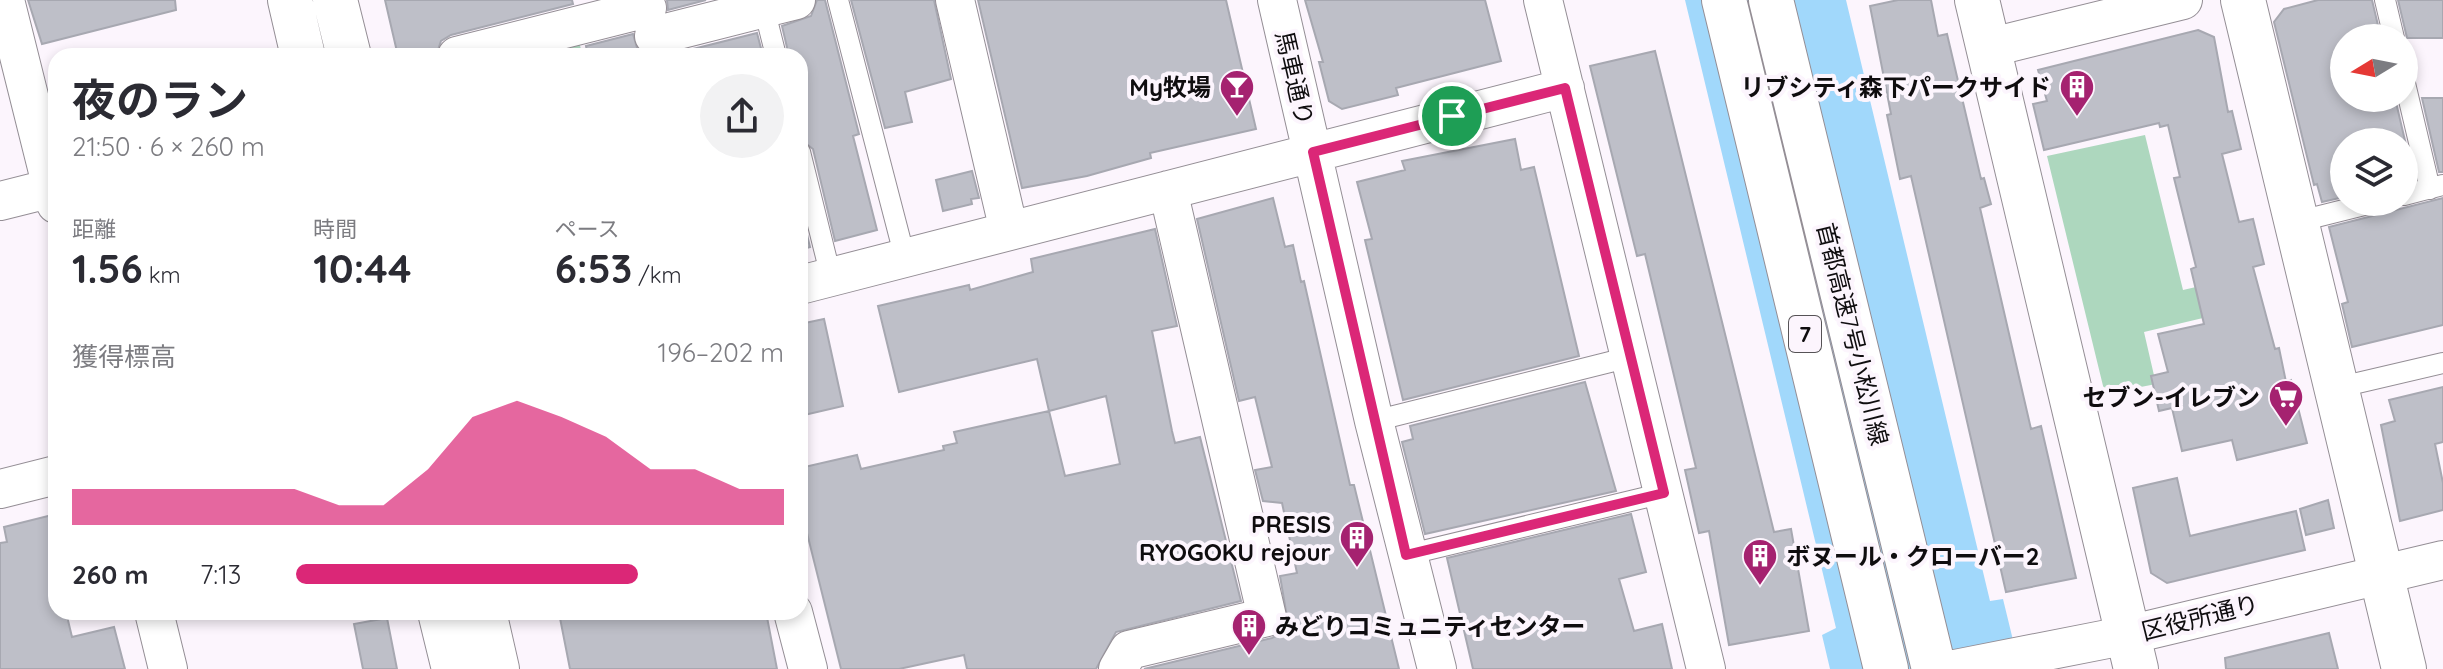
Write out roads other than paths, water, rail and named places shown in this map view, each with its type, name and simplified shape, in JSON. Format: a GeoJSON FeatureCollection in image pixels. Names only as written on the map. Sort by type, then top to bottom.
{"type":"FeatureCollection","features":[{"type":"Feature","properties":{"kind":"main road"},"geometry":{"type":"LineString","coordinates":[[290,0],[301,48]]}},
{"type":"Feature","properties":{"kind":"main road"},"geometry":{"type":"LineString","coordinates":[[335,0],[347,48]]}},
{"type":"Feature","properties":{"kind":"main road","name":"首都高速7号小松川線"},"geometry":{"type":"LineString","coordinates":[[1724,0],[1886,669]]}},
{"type":"Feature","properties":{"kind":"main road","name":"首都高速7号小松川線"},"geometry":{"type":"LineString","coordinates":[[1771,0],[1934,669]]}},
{"type":"Feature","properties":{"kind":"main road"},"geometry":{"type":"LineString","coordinates":[[1977,0],[2132,652]]}},
{"type":"Feature","properties":{"kind":"main road"},"geometry":{"type":"LineString","coordinates":[[2243,0],[2404,669]]}},
{"type":"Feature","properties":{"kind":"main road"},"geometry":{"type":"LineString","coordinates":[[442,620],[454,669]]}},
{"type":"Feature","properties":{"kind":"main road"},"geometry":{"type":"LineString","coordinates":[[486,620],[497,669]]}},
{"type":"Feature","properties":{"kind":"street"},"geometry":{"type":"LineString","coordinates":[[5,0],[48,166]]}},
{"type":"Feature","properties":{"kind":"street"},"geometry":{"type":"LineString","coordinates":[[955,0],[1009,231]]}},
{"type":"Feature","properties":{"kind":"street","name":"馬車通り"},"geometry":{"type":"LineString","coordinates":[[1277,0],[1406,555],[1437,669]]}},
{"type":"Feature","properties":{"kind":"street"},"geometry":{"type":"LineString","coordinates":[[1543,0],[1706,669]]}},
{"type":"Feature","properties":{"kind":"street"},"geometry":{"type":"LineString","coordinates":[[1988,48],[2183,0]]}},
{"type":"Feature","properties":{"kind":"street"},"geometry":{"type":"LineString","coordinates":[[507,48],[780,4]]}},
{"type":"Feature","properties":{"kind":"street"},"geometry":{"type":"LineString","coordinates":[[816,281],[1565,88]]}},
{"type":"Feature","properties":{"kind":"street"},"geometry":{"type":"LineString","coordinates":[[1118,669],[1129,650],[1267,617],[1168,190]]}},
{"type":"Feature","properties":{"kind":"street"},"geometry":{"type":"LineString","coordinates":[[0,201],[48,194]]}},
{"type":"Feature","properties":{"kind":"street"},"geometry":{"type":"LineString","coordinates":[[0,489],[48,477]]}},
{"type":"Feature","properties":{"kind":"street","name":"区役所通り"},"geometry":{"type":"LineString","coordinates":[[1955,669],[2026,654],[2132,652],[2381,574],[2443,560]]}},
{"type":"Feature","properties":{"kind":"street"},"geometry":{"type":"LineString","coordinates":[[156,620],[168,669]]}},
{"type":"Feature","properties":{"kind":"street"},"geometry":{"type":"LineString","coordinates":[[795,620],[808,669]]}},
{"type":"Feature","properties":{"kind":"lane"},"geometry":{"type":"LineString","coordinates":[[838,0],[905,258]]}},
{"type":"Feature","properties":{"kind":"lane"},"geometry":{"type":"LineString","coordinates":[[2385,0],[2391,24]]}},
{"type":"Feature","properties":{"kind":"lane"},"geometry":{"type":"LineString","coordinates":[[777,48],[780,4]]}},
{"type":"Feature","properties":{"kind":"lane"},"geometry":{"type":"LineString","coordinates":[[2414,112],[2436,187]]}},
{"type":"Feature","properties":{"kind":"lane"},"geometry":{"type":"LineString","coordinates":[[2296,222],[2330,214]]}},
{"type":"Feature","properties":{"kind":"lane"},"geometry":{"type":"LineString","coordinates":[[808,216],[816,281]]}},
{"type":"Feature","properties":{"kind":"lane"},"geometry":{"type":"LineString","coordinates":[[1374,421],[1630,357]]}},
{"type":"Feature","properties":{"kind":"lane"},"geometry":{"type":"LineString","coordinates":[[2336,388],[2443,363]]}},
{"type":"Feature","properties":{"kind":"lane"},"geometry":{"type":"LineString","coordinates":[[1406,555],[1664,493]]}},
{"type":"Feature","properties":{"kind":"water"},"geometry":{"type":"Polygon","coordinates":[[[1685,0],[1846,0],[1990,601],[2003,599],[2020,669],[1830,669],[1822,635],[1836,628],[1685,0]]]}},
{"type":"Feature","properties":{"kind":"place","name":"My牧場"},"geometry":{"type":"Point","coordinates":[1237,118]}},
{"type":"Feature","properties":{"kind":"place","name":"リブシティ森下パークサイド"},"geometry":{"type":"Point","coordinates":[2077,118]}},
{"type":"Feature","properties":{"kind":"place","name":"セブン-イレブン"},"geometry":{"type":"Point","coordinates":[2286,428]}},
{"type":"Feature","properties":{"kind":"place","name":"PRESIS RYOGOKU rejour"},"geometry":{"type":"Point","coordinates":[1357,569]}},
{"type":"Feature","properties":{"kind":"place","name":"ボヌール・クローバー2"},"geometry":{"type":"Point","coordinates":[1760,587]}},
{"type":"Feature","properties":{"kind":"place","name":"みどりコミュニティセンター"},"geometry":{"type":"Point","coordinates":[1249,657]}}]}
